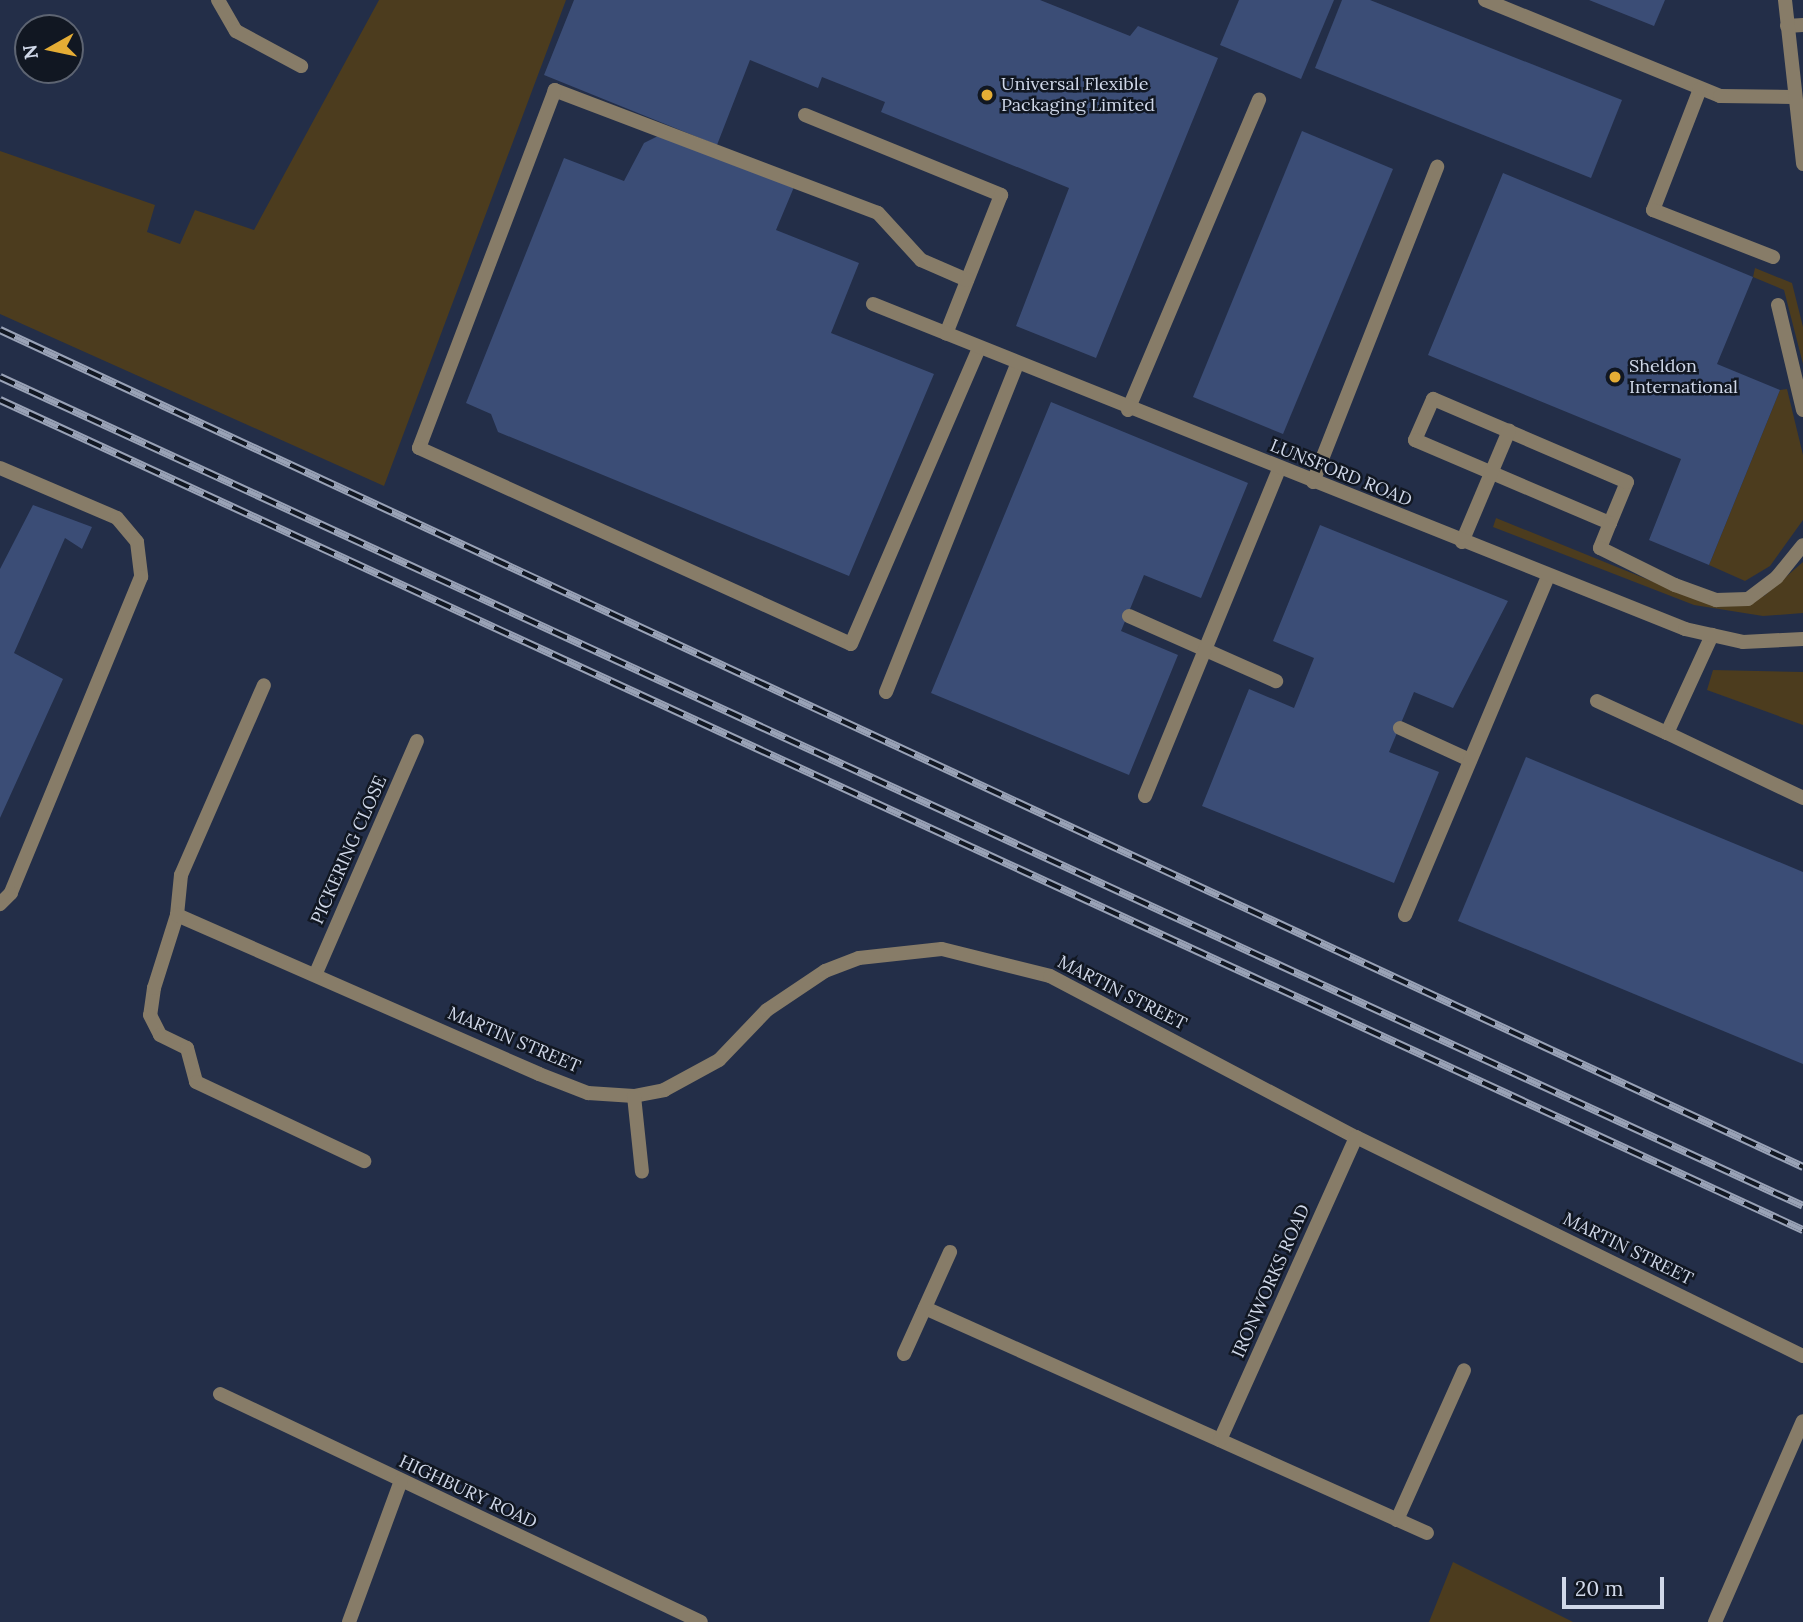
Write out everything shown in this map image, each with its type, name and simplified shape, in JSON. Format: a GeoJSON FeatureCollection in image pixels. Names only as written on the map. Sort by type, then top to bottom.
{"type":"FeatureCollection","features":[{"type":"Feature","properties":{"kind":"street"},"geometry":{"type":"LineString","coordinates":[[218,0],[236,31],[301,66]]}},
{"type":"Feature","properties":{"kind":"street"},"geometry":{"type":"LineString","coordinates":[[1485,0],[1720,96],[1793,97]]}},
{"type":"Feature","properties":{"kind":"street"},"geometry":{"type":"LineString","coordinates":[[1785,0],[1793,97],[1803,164]]}},
{"type":"Feature","properties":{"kind":"street"},"geometry":{"type":"LineString","coordinates":[[1787,26],[1803,25]]}},
{"type":"Feature","properties":{"kind":"street"},"geometry":{"type":"LineString","coordinates":[[1700,89],[1653,210],[1773,257]]}},
{"type":"Feature","properties":{"kind":"street"},"geometry":{"type":"LineString","coordinates":[[967,280],[920,260],[878,213],[555,90],[419,448],[851,644],[979,348]]}},
{"type":"Feature","properties":{"kind":"street"},"geometry":{"type":"LineString","coordinates":[[1128,410],[1259,100]]}},
{"type":"Feature","properties":{"kind":"street"},"geometry":{"type":"LineString","coordinates":[[805,115],[1001,195],[946,334]]}},
{"type":"Feature","properties":{"kind":"street"},"geometry":{"type":"LineString","coordinates":[[1314,482],[1437,167]]}},
{"type":"Feature","properties":{"kind":"street","name":"LUNSFORD ROAD"},"geometry":{"type":"LineString","coordinates":[[873,304],[1128,410],[1548,576],[1713,635],[1743,642],[1803,639]]}},
{"type":"Feature","properties":{"kind":"street"},"geometry":{"type":"LineString","coordinates":[[1778,305],[1803,410]]}},
{"type":"Feature","properties":{"kind":"street"},"geometry":{"type":"LineString","coordinates":[[886,692],[1017,364]]}},
{"type":"Feature","properties":{"kind":"street"},"geometry":{"type":"LineString","coordinates":[[1610,523],[1415,440],[1433,399],[1627,482],[1600,548],[1716,600],[1748,599],[1777,577],[1803,545]]}},
{"type":"Feature","properties":{"kind":"street"},"geometry":{"type":"LineString","coordinates":[[1462,542],[1509,431]]}},
{"type":"Feature","properties":{"kind":"street"},"geometry":{"type":"LineString","coordinates":[[0,468],[117,518],[137,542],[141,577],[11,894],[0,904]]}},
{"type":"Feature","properties":{"kind":"street"},"geometry":{"type":"LineString","coordinates":[[1144,796],[1202,649],[1279,469]]}},
{"type":"Feature","properties":{"kind":"street"},"geometry":{"type":"LineString","coordinates":[[1405,915],[1548,576]]}},
{"type":"Feature","properties":{"kind":"street"},"geometry":{"type":"LineString","coordinates":[[1129,616],[1276,681]]}},
{"type":"Feature","properties":{"kind":"street"},"geometry":{"type":"LineString","coordinates":[[1667,733],[1713,635]]}},
{"type":"Feature","properties":{"kind":"street"},"geometry":{"type":"LineString","coordinates":[[264,685],[181,875],[177,915],[154,988],[150,1015],[160,1035],[187,1048],[196,1083],[364,1161]]}},
{"type":"Feature","properties":{"kind":"street"},"geometry":{"type":"LineString","coordinates":[[1597,701],[1803,798]]}},
{"type":"Feature","properties":{"kind":"street"},"geometry":{"type":"LineString","coordinates":[[1400,728],[1470,760]]}},
{"type":"Feature","properties":{"kind":"street","name":"PICKERING CLOSE"},"geometry":{"type":"LineString","coordinates":[[316,973],[417,741]]}},
{"type":"Feature","properties":{"kind":"street","name":"MARTIN STREET"},"geometry":{"type":"LineString","coordinates":[[177,915],[588,1093],[634,1096],[664,1090],[719,1060],[767,1010],[825,971],[883,954],[942,949],[1050,976],[1356,1137],[1803,1356]]}},
{"type":"Feature","properties":{"kind":"street"},"geometry":{"type":"LineString","coordinates":[[634,1096],[642,1172]]}},
{"type":"Feature","properties":{"kind":"street","name":"IRONWORKS ROAD"},"geometry":{"type":"LineString","coordinates":[[1220,1440],[1356,1137]]}},
{"type":"Feature","properties":{"kind":"street"},"geometry":{"type":"LineString","coordinates":[[904,1354],[950,1252]]}},
{"type":"Feature","properties":{"kind":"street"},"geometry":{"type":"LineString","coordinates":[[925,1308],[1427,1533]]}},
{"type":"Feature","properties":{"kind":"street"},"geometry":{"type":"LineString","coordinates":[[1397,1520],[1464,1370]]}},
{"type":"Feature","properties":{"kind":"street","name":"HIGHBURY ROAD"},"geometry":{"type":"LineString","coordinates":[[220,1394],[701,1622]]}},
{"type":"Feature","properties":{"kind":"street"},"geometry":{"type":"LineString","coordinates":[[1716,1622],[1803,1421]]}},
{"type":"Feature","properties":{"kind":"street"},"geometry":{"type":"LineString","coordinates":[[349,1622],[401,1481]]}},
{"type":"Feature","properties":{"kind":"shaded area"},"geometry":{"type":"Polygon","coordinates":[[[379,0],[566,0],[384,486],[0,314],[0,151],[155,205],[147,232],[180,244],[195,210],[254,230],[379,0]]]}},
{"type":"Feature","properties":{"kind":"shaded area"},"geometry":{"type":"Polygon","coordinates":[[[1755,268],[1792,283],[1803,327],[1803,364],[1784,290],[1753,277],[1755,268]]]}},
{"type":"Feature","properties":{"kind":"shaded area"},"geometry":{"type":"Polygon","coordinates":[[[1787,389],[1803,455],[1803,520],[1770,566],[1745,581],[1709,565],[1780,390],[1787,389]]]}},
{"type":"Feature","properties":{"kind":"shaded area"},"geometry":{"type":"Polygon","coordinates":[[[1496,518],[1703,602],[1764,596],[1803,562],[1803,613],[1763,616],[1694,605],[1493,527],[1496,518]]]}},
{"type":"Feature","properties":{"kind":"shaded area"},"geometry":{"type":"Polygon","coordinates":[[[1713,670],[1803,672],[1803,725],[1707,690],[1713,670]]]}},
{"type":"Feature","properties":{"kind":"shaded area"},"geometry":{"type":"Polygon","coordinates":[[[1453,1562],[1573,1622],[1429,1622],[1453,1562]]]}},
{"type":"Feature","properties":{"kind":"building","name":"Universal Flexible Packaging Limited"},"geometry":{"type":"Polygon","coordinates":[[[574,0],[1040,0],[1130,36],[1138,26],[1218,58],[1096,358],[1016,326],[1069,188],[881,112],[885,102],[822,77],[818,88],[750,60],[717,145],[544,75],[574,0]]]}},
{"type":"Feature","properties":{"kind":"building"},"geometry":{"type":"Polygon","coordinates":[[[1239,0],[1334,0],[1301,79],[1220,45],[1239,0]]]}},
{"type":"Feature","properties":{"kind":"building"},"geometry":{"type":"Polygon","coordinates":[[[1342,0],[1370,0],[1622,100],[1591,178],[1315,68],[1342,0]]]}},
{"type":"Feature","properties":{"kind":"building"},"geometry":{"type":"Polygon","coordinates":[[[1589,0],[1665,0],[1654,26],[1589,0]]]}},
{"type":"Feature","properties":{"kind":"building"},"geometry":{"type":"Polygon","coordinates":[[[1302,131],[1393,169],[1283,434],[1193,397],[1302,131]]]}},
{"type":"Feature","properties":{"kind":"building"},"geometry":{"type":"Polygon","coordinates":[[[662,134],[794,187],[776,230],[859,263],[831,333],[934,374],[849,576],[498,432],[491,414],[466,403],[564,158],[624,181],[644,143],[662,134]]]}},
{"type":"Feature","properties":{"kind":"building","name":"Sheldon International"},"geometry":{"type":"Polygon","coordinates":[[[1503,173],[1753,277],[1717,364],[1780,390],[1709,565],[1649,540],[1681,459],[1428,355],[1503,173]]]}},
{"type":"Feature","properties":{"kind":"building"},"geometry":{"type":"Polygon","coordinates":[[[1051,402],[1248,483],[1201,598],[1144,575],[1121,631],[1178,655],[1129,775],[931,693],[1051,402]]]}},
{"type":"Feature","properties":{"kind":"building"},"geometry":{"type":"Polygon","coordinates":[[[33,505],[92,527],[82,549],[65,538],[14,653],[63,679],[0,818],[0,569],[33,505]]]}},
{"type":"Feature","properties":{"kind":"building"},"geometry":{"type":"Polygon","coordinates":[[[1320,525],[1508,601],[1453,708],[1414,692],[1389,752],[1439,772],[1394,883],[1202,806],[1249,689],[1294,708],[1314,658],[1273,641],[1320,525]]]}},
{"type":"Feature","properties":{"kind":"building"},"geometry":{"type":"Polygon","coordinates":[[[1526,757],[1803,872],[1803,1064],[1458,921],[1526,757]]]}},
{"type":"Feature","properties":{"kind":"railway"},"geometry":{"type":"LineString","coordinates":[[0,330],[1803,1167]]}},
{"type":"Feature","properties":{"kind":"railway"},"geometry":{"type":"LineString","coordinates":[[0,377],[1803,1206]]}},
{"type":"Feature","properties":{"kind":"railway"},"geometry":{"type":"LineString","coordinates":[[0,400],[1803,1230]]}},
{"type":"Feature","properties":{"kind":"place","name":"Universal Flexible Packaging Limited"},"geometry":{"type":"Point","coordinates":[987,95]}},
{"type":"Feature","properties":{"kind":"place","name":"Sheldon International"},"geometry":{"type":"Point","coordinates":[1615,377]}}]}
